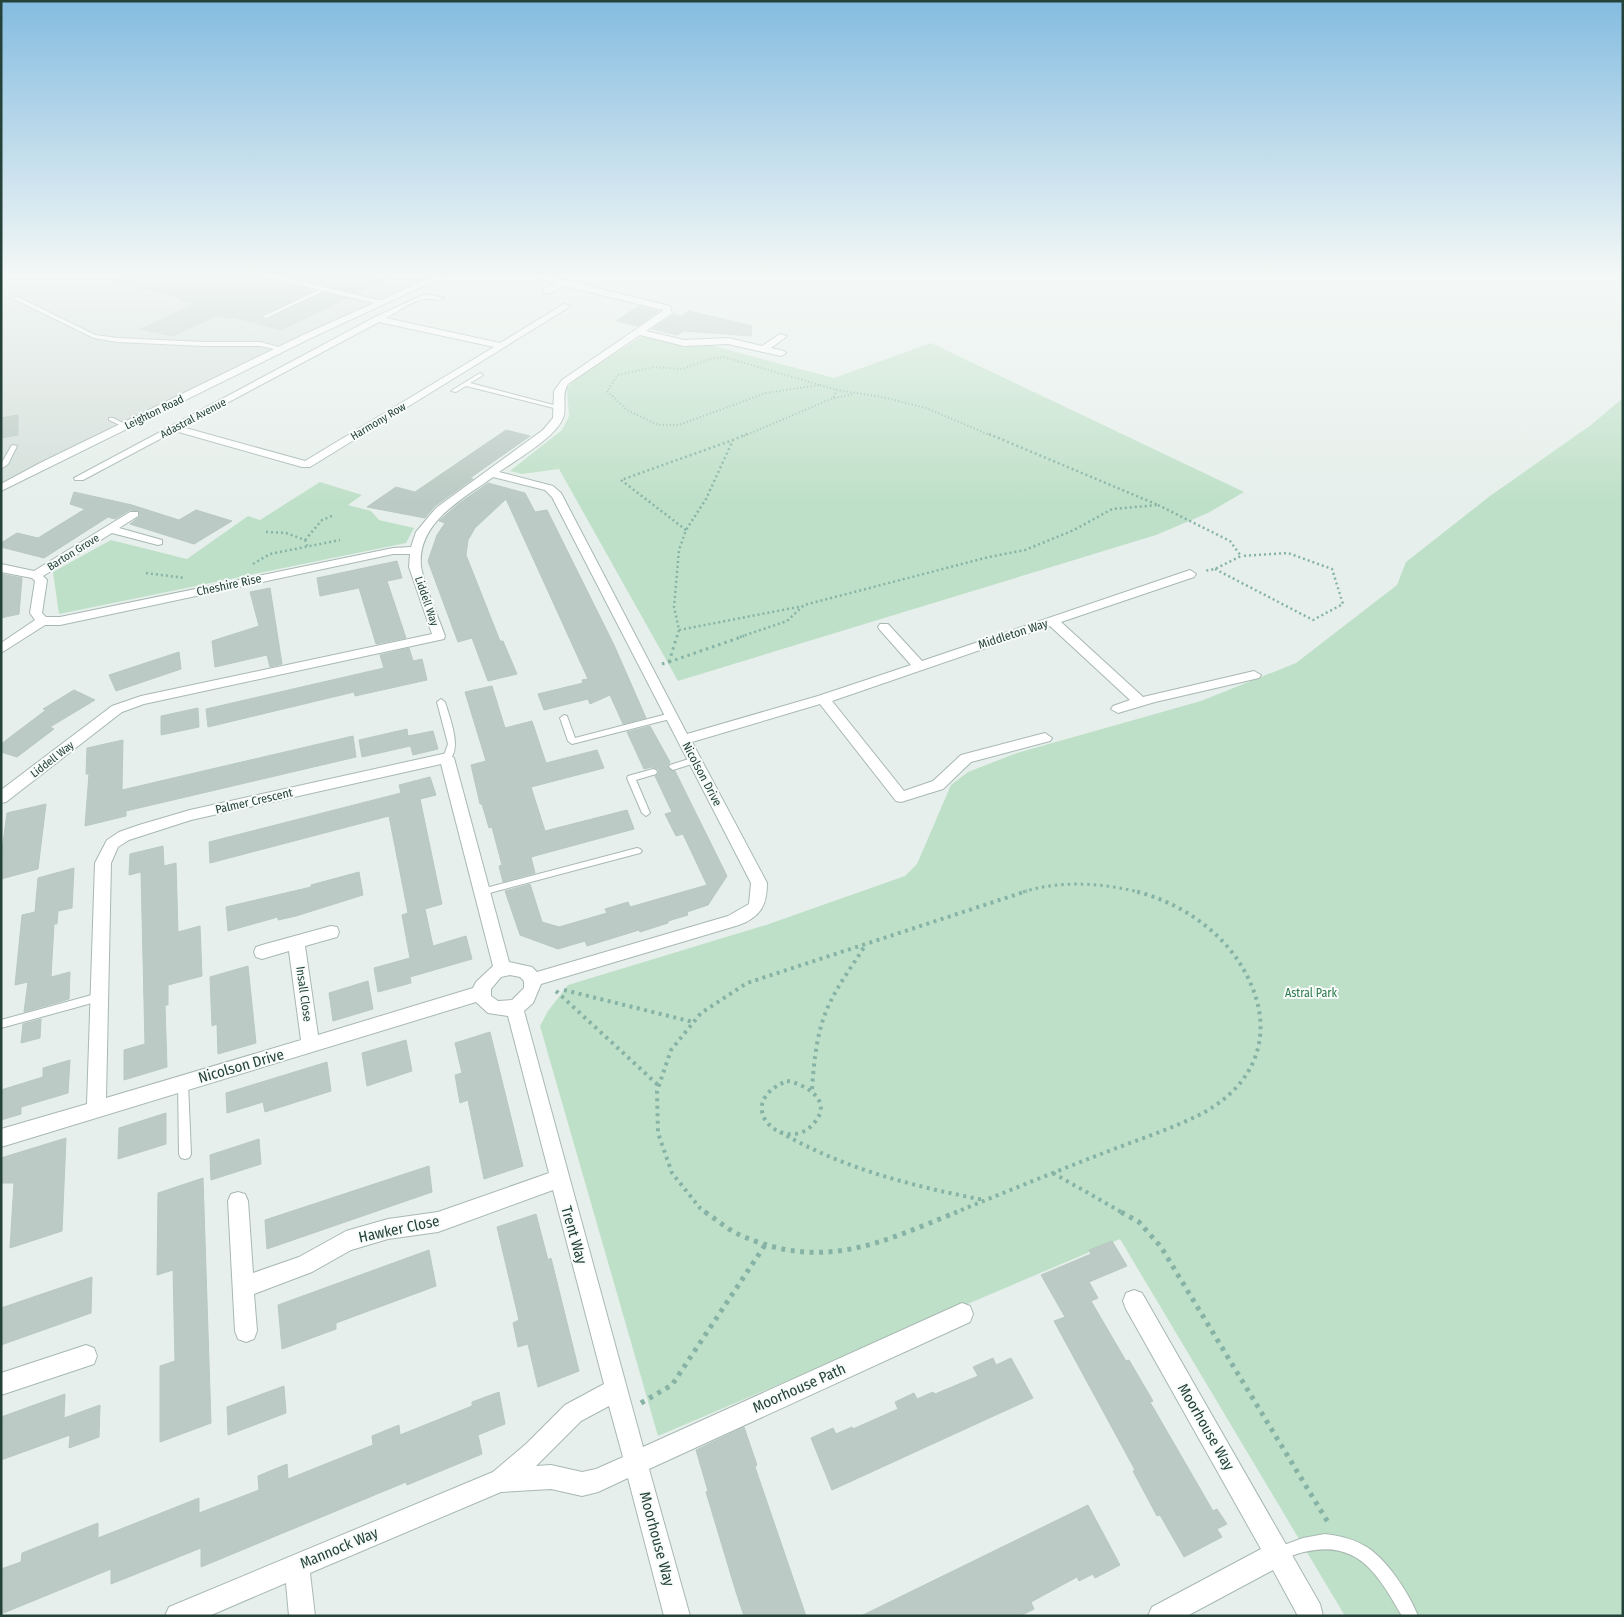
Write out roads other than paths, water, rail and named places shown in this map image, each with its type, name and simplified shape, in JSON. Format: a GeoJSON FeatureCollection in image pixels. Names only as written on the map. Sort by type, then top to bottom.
{"type":"FeatureCollection","features":[{"type":"Feature","properties":{"kind":"street","name":"Leighton Road"},"geometry":{"type":"LineString","coordinates":[[1,488],[44,465],[280,350]]}},
{"type":"Feature","properties":{"kind":"street","name":"Adastral Avenue"},"geometry":{"type":"LineString","coordinates":[[80,478],[317,350]]}},
{"type":"Feature","properties":{"kind":"street","name":"Harmony Row"},"geometry":{"type":"LineString","coordinates":[[174,428],[306,465],[496,350]]}},
{"type":"Feature","properties":{"kind":"street","name":"Liddell Way"},"geometry":{"type":"LineString","coordinates":[[1,798],[117,709],[141,700],[440,636],[415,567],[416,550],[422,532],[440,510],[547,432],[558,418],[559,391],[565,382],[612,350]]}},
{"type":"Feature","properties":{"kind":"street"},"geometry":{"type":"LineString","coordinates":[[770,350],[781,353]]}},
{"type":"Feature","properties":{"kind":"street","name":"Nicolson Drive"},"geometry":{"type":"LineString","coordinates":[[491,473],[549,488],[557,494],[671,716],[760,883],[760,901],[752,913],[733,921],[534,983]]}},
{"type":"Feature","properties":{"kind":"street","name":"Barton Grove"},"geometry":{"type":"LineString","coordinates":[[36,575],[134,514]]}},
{"type":"Feature","properties":{"kind":"street","name":"Barton Grove"},"geometry":{"type":"LineString","coordinates":[[110,530],[158,542]]}},
{"type":"Feature","properties":{"kind":"street","name":"Cheshire Rise"},"geometry":{"type":"LineString","coordinates":[[42,621],[60,621],[393,551],[416,550]]}},
{"type":"Feature","properties":{"kind":"street","name":"Barton Grove"},"geometry":{"type":"LineString","coordinates":[[1,568],[36,575],[41,580],[36,613],[42,621]]}},
{"type":"Feature","properties":{"kind":"street"},"geometry":{"type":"LineString","coordinates":[[1052,621],[1190,574]]}},
{"type":"Feature","properties":{"kind":"street"},"geometry":{"type":"LineString","coordinates":[[1,649],[42,621]]}},
{"type":"Feature","properties":{"kind":"street","name":"Middleton Way"},"geometry":{"type":"LineString","coordinates":[[684,740],[823,698],[1052,621],[1139,701]]}},
{"type":"Feature","properties":{"kind":"street"},"geometry":{"type":"LineString","coordinates":[[884,627],[919,666]]}},
{"type":"Feature","properties":{"kind":"street"},"geometry":{"type":"LineString","coordinates":[[1118,709],[1139,701],[1254,675]]}},
{"type":"Feature","properties":{"kind":"street"},"geometry":{"type":"LineString","coordinates":[[823,698],[902,797],[938,785],[966,758],[1045,738]]}},
{"type":"Feature","properties":{"kind":"street"},"geometry":{"type":"LineString","coordinates":[[446,758],[502,969]]}},
{"type":"Feature","properties":{"kind":"street","name":"Palmer Crescent"},"geometry":{"type":"LineString","coordinates":[[96,1108],[103,863],[112,844],[124,836],[190,815],[446,758]]}},
{"type":"Feature","properties":{"kind":"street"},"geometry":{"type":"LineString","coordinates":[[262,952],[332,932]]}},
{"type":"Feature","properties":{"kind":"street","name":"Insall Close"},"geometry":{"type":"LineString","coordinates":[[296,942],[311,1045]]}},
{"type":"Feature","properties":{"kind":"street"},"geometry":{"type":"LineString","coordinates":[[502,969],[525,970],[534,983],[528,999],[514,1007],[492,1007],[483,999],[481,993],[485,982],[502,969]]}},
{"type":"Feature","properties":{"kind":"street","name":"Nicolson Drive"},"geometry":{"type":"LineString","coordinates":[[1,1138],[481,993]]}},
{"type":"Feature","properties":{"kind":"street","name":"Trent Way"},"geometry":{"type":"LineString","coordinates":[[514,1007],[558,1179],[636,1462]]}},
{"type":"Feature","properties":{"kind":"street","name":"Hawker Close"},"geometry":{"type":"LineString","coordinates":[[244,1287],[305,1265],[346,1241],[388,1229],[438,1222],[558,1179]]}},
{"type":"Feature","properties":{"kind":"street"},"geometry":{"type":"LineString","coordinates":[[238,1200],[246,1331]]}},
{"type":"Feature","properties":{"kind":"street","name":"Moorhouse Way"},"geometry":{"type":"LineString","coordinates":[[1134,1301],[1311,1613]]}},
{"type":"Feature","properties":{"kind":"street","name":"Moorhouse Path"},"geometry":{"type":"LineString","coordinates":[[636,1462],[962,1314]]}},
{"type":"Feature","properties":{"kind":"street"},"geometry":{"type":"LineString","coordinates":[[1,1384],[86,1356]]}},
{"type":"Feature","properties":{"kind":"street","name":"Mannock Way"},"geometry":{"type":"LineString","coordinates":[[178,1616],[501,1480],[534,1452],[573,1413],[617,1389]]}},
{"type":"Feature","properties":{"kind":"street","name":"Mannock Way"},"geometry":{"type":"LineString","coordinates":[[501,1480],[551,1477],[582,1484],[598,1480],[636,1462]]}},
{"type":"Feature","properties":{"kind":"street","name":"Moorhouse Way"},"geometry":{"type":"LineString","coordinates":[[636,1462],[677,1616]]}},
{"type":"Feature","properties":{"kind":"street"},"geometry":{"type":"LineString","coordinates":[[1161,1616],[1277,1554]]}},
{"type":"Feature","properties":{"kind":"street"},"geometry":{"type":"LineString","coordinates":[[297,1566],[302,1616]]}},
{"type":"Feature","properties":{"kind":"lane"},"geometry":{"type":"LineString","coordinates":[[454,391],[480,375]]}},
{"type":"Feature","properties":{"kind":"lane"},"geometry":{"type":"LineString","coordinates":[[466,384],[558,407]]}},
{"type":"Feature","properties":{"kind":"lane"},"geometry":{"type":"LineString","coordinates":[[111,419],[126,426]]}},
{"type":"Feature","properties":{"kind":"lane"},"geometry":{"type":"LineString","coordinates":[[1,467],[6,463],[14,446]]}},
{"type":"Feature","properties":{"kind":"lane"},"geometry":{"type":"LineString","coordinates":[[442,702],[452,744],[446,758]]}},
{"type":"Feature","properties":{"kind":"lane"},"geometry":{"type":"LineString","coordinates":[[564,718],[572,741],[671,716]]}},
{"type":"Feature","properties":{"kind":"lane"},"geometry":{"type":"LineString","coordinates":[[673,767],[695,760]]}},
{"type":"Feature","properties":{"kind":"lane"},"geometry":{"type":"LineString","coordinates":[[646,813],[631,778],[653,772]]}},
{"type":"Feature","properties":{"kind":"lane"},"geometry":{"type":"LineString","coordinates":[[482,892],[637,850]]}},
{"type":"Feature","properties":{"kind":"lane"},"geometry":{"type":"LineString","coordinates":[[1,1024],[99,997]]}},
{"type":"Feature","properties":{"kind":"lane"},"geometry":{"type":"LineString","coordinates":[[183,1083],[185,1154]]}},
{"type":"Feature","properties":{"kind":"lane"},"geometry":{"type":"LineString","coordinates":[[1277,1554],[1302,1543],[1340,1542],[1362,1552],[1388,1577],[1411,1616]]}},
{"type":"Feature","properties":{"kind":"park label","name":"Astral Park"},"geometry":{"type":"Point","coordinates":[1311,993]}}]}
